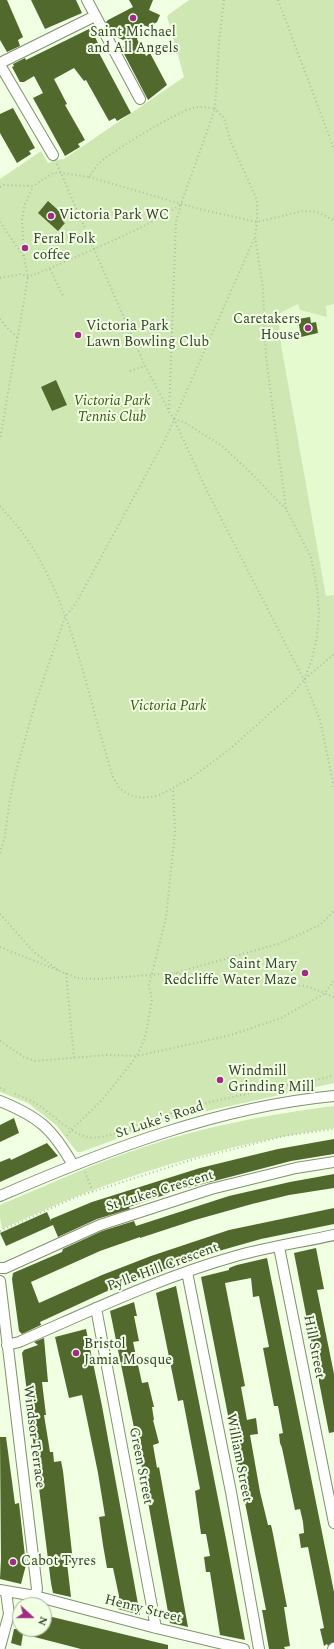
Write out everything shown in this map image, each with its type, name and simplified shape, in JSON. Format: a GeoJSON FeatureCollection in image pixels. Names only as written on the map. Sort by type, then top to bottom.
{"type":"FeatureCollection","features":[{"type":"Feature","properties":{"kind":"street"},"geometry":{"type":"LineString","coordinates":[[87,0],[140,99]]}},
{"type":"Feature","properties":{"kind":"street"},"geometry":{"type":"LineString","coordinates":[[53,155],[0,64],[95,16]]}},
{"type":"Feature","properties":{"kind":"street","name":"St Luke's Road"},"geometry":{"type":"LineString","coordinates":[[0,1196],[73,1165],[173,1131],[245,1110],[334,1096]]}},
{"type":"Feature","properties":{"kind":"street"},"geometry":{"type":"LineString","coordinates":[[0,1101],[32,1115],[48,1129],[61,1143],[73,1165]]}},
{"type":"Feature","properties":{"kind":"street","name":"St Lukes Crescent"},"geometry":{"type":"LineString","coordinates":[[0,1268],[5,1268],[100,1225],[204,1192],[296,1168],[334,1162]]}},
{"type":"Feature","properties":{"kind":"street","name":"Pylle Hill Crescent"},"geometry":{"type":"LineString","coordinates":[[7,1345],[19,1342],[124,1296],[187,1272],[236,1256],[334,1235]]}},
{"type":"Feature","properties":{"kind":"street","name":"Hill Street"},"geometry":{"type":"LineString","coordinates":[[278,1247],[334,1523]]}},
{"type":"Feature","properties":{"kind":"street","name":"William Street"},"geometry":{"type":"LineString","coordinates":[[187,1272],[231,1492],[259,1649]]}},
{"type":"Feature","properties":{"kind":"street","name":"Windsor Terrace"},"geometry":{"type":"LineString","coordinates":[[0,1281],[37,1589],[35,1596]]}},
{"type":"Feature","properties":{"kind":"street","name":"Green Street"},"geometry":{"type":"LineString","coordinates":[[96,1308],[156,1628]]}},
{"type":"Feature","properties":{"kind":"street"},"geometry":{"type":"LineString","coordinates":[[0,1647],[9,1614],[3,1591]]}},
{"type":"Feature","properties":{"kind":"street","name":"Henry Street"},"geometry":{"type":"LineString","coordinates":[[3,1591],[35,1596],[156,1628],[244,1649]]}},
{"type":"Feature","properties":{"kind":"path"},"geometry":{"type":"LineString","coordinates":[[169,412],[176,222],[215,109],[219,40],[224,0]]}},
{"type":"Feature","properties":{"kind":"path"},"geometry":{"type":"LineString","coordinates":[[278,0],[334,149]]}},
{"type":"Feature","properties":{"kind":"path"},"geometry":{"type":"LineString","coordinates":[[0,852],[5,836],[9,804],[15,775],[35,704],[65,617],[76,603],[165,440],[255,237],[257,222],[257,200],[230,140],[224,118],[215,109],[204,107],[192,108],[170,118],[122,147],[98,164],[89,177]]}},
{"type":"Feature","properties":{"kind":"path"},"geometry":{"type":"LineString","coordinates":[[0,439],[28,277],[24,256],[22,219],[25,204],[33,186],[53,173],[62,173],[89,177],[181,204],[257,222],[303,211],[317,212],[334,220]]}},
{"type":"Feature","properties":{"kind":"path"},"geometry":{"type":"LineString","coordinates":[[62,173],[145,366],[174,419],[206,489],[304,680],[320,720],[334,787]]}},
{"type":"Feature","properties":{"kind":"path"},"geometry":{"type":"LineString","coordinates":[[0,187],[4,185],[33,186]]}},
{"type":"Feature","properties":{"kind":"path"},"geometry":{"type":"LineString","coordinates":[[0,278],[21,274],[28,277],[50,269],[160,218],[181,204]]}},
{"type":"Feature","properties":{"kind":"path"},"geometry":{"type":"LineString","coordinates":[[0,222],[24,256]]}},
{"type":"Feature","properties":{"kind":"path"},"geometry":{"type":"LineString","coordinates":[[255,237],[263,288],[266,357],[286,509]]}},
{"type":"Feature","properties":{"kind":"path"},"geometry":{"type":"LineString","coordinates":[[50,269],[64,298]]}},
{"type":"Feature","properties":{"kind":"path"},"geometry":{"type":"LineString","coordinates":[[0,319],[6,327],[18,337]]}},
{"type":"Feature","properties":{"kind":"path"},"geometry":{"type":"LineString","coordinates":[[130,371],[145,366]]}},
{"type":"Feature","properties":{"kind":"path"},"geometry":{"type":"LineString","coordinates":[[174,419],[184,422],[222,446],[249,471],[286,509],[311,557],[317,588],[317,636],[312,659],[304,680]]}},
{"type":"Feature","properties":{"kind":"path"},"geometry":{"type":"LineString","coordinates":[[0,506],[27,539],[47,574],[65,617],[81,663],[111,772],[120,789],[130,795],[142,798],[157,796],[191,778],[230,749],[334,654]]}},
{"type":"Feature","properties":{"kind":"path"},"geometry":{"type":"LineString","coordinates":[[61,1143],[72,1129],[102,1100],[137,1056],[144,1040],[152,1000],[149,985],[166,918],[171,878],[175,832],[172,789]]}},
{"type":"Feature","properties":{"kind":"path"},"geometry":{"type":"LineString","coordinates":[[0,947],[77,978],[99,979],[175,973],[278,944],[320,925],[334,911]]}},
{"type":"Feature","properties":{"kind":"path"},"geometry":{"type":"LineString","coordinates":[[0,914],[34,952],[61,972]]}},
{"type":"Feature","properties":{"kind":"path"},"geometry":{"type":"LineString","coordinates":[[175,973],[212,981],[248,981],[306,986],[334,997]]}},
{"type":"Feature","properties":{"kind":"path"},"geometry":{"type":"LineString","coordinates":[[66,974],[74,1058]]}},
{"type":"Feature","properties":{"kind":"path"},"geometry":{"type":"LineString","coordinates":[[0,1041],[24,1057],[35,1061],[107,1055],[137,1056],[256,1028],[281,1018],[324,994],[334,982]]}},
{"type":"Feature","properties":{"kind":"path"},"geometry":{"type":"LineString","coordinates":[[72,1129],[87,1137],[96,1138],[110,1136],[170,1113],[216,1100],[299,1082],[323,1079],[334,1075]]}},
{"type":"Feature","properties":{"kind":"path"},"geometry":{"type":"LineString","coordinates":[[0,1231],[76,1197],[187,1161],[284,1136],[334,1129]]}},
{"type":"Feature","properties":{"kind":"path"},"geometry":{"type":"LineString","coordinates":[[84,1170],[93,1192]]}},
{"type":"Feature","properties":{"kind":"shaded area"},"geometry":{"type":"Polygon","coordinates":[[[298,304],[327,317],[326,306],[334,304],[334,595],[326,596],[277,314],[298,304]]]}},
{"type":"Feature","properties":{"kind":"green space","name":"Victoria Park"},"geometry":{"type":"Polygon","coordinates":[[[189,0],[334,0],[334,304],[326,306],[327,317],[300,310],[298,304],[278,314],[281,344],[326,596],[334,595],[334,1083],[171,1119],[81,1152],[77,1152],[56,1125],[28,1103],[0,1092],[0,179],[41,151],[48,163],[55,160],[64,159],[184,77],[167,16],[189,0]]]}},
{"type":"Feature","properties":{"kind":"green space"},"geometry":{"type":"Polygon","coordinates":[[[334,1106],[334,1128],[301,1133],[236,1147],[172,1164],[108,1184],[2,1229],[0,1205],[123,1154],[164,1140],[236,1122],[334,1106]]]}},
{"type":"Feature","properties":{"kind":"building"},"geometry":{"type":"Polygon","coordinates":[[[0,0],[7,0],[23,37],[18,40],[20,46],[7,52],[0,40],[0,0]]]}},
{"type":"Feature","properties":{"kind":"building"},"geometry":{"type":"Polygon","coordinates":[[[31,0],[76,0],[82,13],[45,29],[31,0]]]}},
{"type":"Feature","properties":{"kind":"building"},"geometry":{"type":"Polygon","coordinates":[[[129,0],[153,0],[149,10],[160,15],[157,22],[149,27],[143,25],[137,39],[146,56],[150,53],[167,85],[148,100],[121,48],[130,43],[114,36],[106,22],[133,7],[129,0]]]}},
{"type":"Feature","properties":{"kind":"building"},"geometry":{"type":"Polygon","coordinates":[[[91,28],[101,50],[98,51],[131,113],[117,121],[115,118],[109,121],[86,80],[84,81],[74,68],[54,79],[67,104],[65,105],[85,140],[78,144],[80,147],[65,156],[33,98],[43,93],[34,76],[24,82],[20,82],[12,67],[14,66],[13,64],[25,58],[26,60],[91,28]]]}},
{"type":"Feature","properties":{"kind":"building"},"geometry":{"type":"Polygon","coordinates":[[[13,108],[35,148],[29,151],[31,154],[17,163],[0,133],[0,114],[13,108]]]}},
{"type":"Feature","properties":{"kind":"building","name":"Victoria Park WC"},"geometry":{"type":"Polygon","coordinates":[[[48,201],[67,218],[63,222],[65,223],[58,231],[38,213],[48,201]]]}},
{"type":"Feature","properties":{"kind":"building","name":"Caretakers House"},"geometry":{"type":"Polygon","coordinates":[[[310,317],[311,323],[316,322],[318,333],[301,337],[298,319],[310,317]]]}},
{"type":"Feature","properties":{"kind":"building"},"geometry":{"type":"Polygon","coordinates":[[[56,380],[67,405],[52,411],[41,387],[56,380]]]}},
{"type":"Feature","properties":{"kind":"building"},"geometry":{"type":"Polygon","coordinates":[[[14,1118],[19,1133],[0,1142],[0,1125],[14,1118]]]}},
{"type":"Feature","properties":{"kind":"building"},"geometry":{"type":"Polygon","coordinates":[[[334,1139],[334,1154],[291,1161],[176,1191],[129,1207],[130,1209],[97,1219],[58,1237],[53,1225],[6,1246],[0,1233],[47,1212],[51,1221],[51,1219],[92,1202],[200,1168],[278,1149],[334,1139]]]}},
{"type":"Feature","properties":{"kind":"building"},"geometry":{"type":"Polygon","coordinates":[[[47,1143],[58,1156],[0,1182],[0,1162],[10,1158],[11,1160],[47,1143]]]}},
{"type":"Feature","properties":{"kind":"building"},"geometry":{"type":"Polygon","coordinates":[[[334,1174],[334,1188],[289,1195],[252,1204],[140,1237],[100,1251],[31,1282],[39,1303],[102,1275],[151,1256],[229,1230],[334,1208],[334,1224],[261,1239],[194,1258],[138,1278],[139,1279],[105,1292],[40,1322],[41,1325],[22,1334],[19,1331],[12,1279],[13,1273],[62,1252],[63,1249],[102,1231],[134,1221],[136,1226],[229,1196],[334,1174]]]}},
{"type":"Feature","properties":{"kind":"building"},"geometry":{"type":"Polygon","coordinates":[[[316,1248],[324,1289],[317,1290],[334,1374],[334,1432],[329,1433],[294,1253],[316,1248]]]}},
{"type":"Feature","properties":{"kind":"building"},"geometry":{"type":"Polygon","coordinates":[[[267,1258],[334,1592],[334,1642],[328,1646],[327,1644],[324,1646],[320,1629],[324,1628],[308,1547],[301,1548],[299,1534],[304,1533],[303,1522],[300,1509],[295,1510],[280,1443],[279,1434],[283,1433],[278,1406],[274,1406],[263,1348],[269,1347],[259,1296],[253,1297],[251,1278],[225,1283],[245,1386],[241,1387],[247,1420],[256,1418],[258,1434],[250,1435],[260,1492],[268,1525],[271,1525],[287,1607],[284,1607],[290,1646],[284,1647],[285,1649],[269,1649],[262,1610],[266,1610],[201,1277],[229,1270],[229,1268],[237,1265],[267,1258]]]}},
{"type":"Feature","properties":{"kind":"building"},"geometry":{"type":"Polygon","coordinates":[[[176,1286],[245,1640],[220,1635],[210,1572],[206,1572],[204,1557],[210,1556],[206,1534],[201,1534],[195,1491],[200,1489],[183,1400],[178,1401],[156,1293],[176,1286]]]}},
{"type":"Feature","properties":{"kind":"building"},"geometry":{"type":"Polygon","coordinates":[[[134,1302],[137,1316],[134,1316],[139,1341],[133,1342],[142,1383],[148,1382],[154,1407],[152,1407],[153,1420],[159,1443],[153,1445],[157,1468],[159,1467],[188,1627],[170,1623],[139,1452],[110,1311],[134,1302]]]}},
{"type":"Feature","properties":{"kind":"building"},"geometry":{"type":"Polygon","coordinates":[[[86,1329],[102,1406],[140,1615],[118,1609],[119,1596],[113,1568],[107,1568],[103,1545],[99,1517],[105,1516],[82,1395],[69,1398],[55,1337],[86,1329]]]}},
{"type":"Feature","properties":{"kind":"building"},"geometry":{"type":"Polygon","coordinates":[[[44,1338],[48,1382],[42,1382],[46,1415],[44,1415],[50,1452],[53,1452],[54,1462],[61,1461],[63,1471],[73,1562],[67,1563],[71,1597],[53,1593],[22,1353],[24,1350],[38,1345],[34,1342],[44,1338]]]}},
{"type":"Feature","properties":{"kind":"building"},"geometry":{"type":"Polygon","coordinates":[[[0,1437],[6,1437],[15,1504],[19,1503],[26,1565],[21,1584],[0,1579],[0,1437]]]}},
{"type":"Feature","properties":{"kind":"building"},"geometry":{"type":"Polygon","coordinates":[[[52,1617],[168,1645],[168,1649],[81,1649],[35,1637],[52,1637],[52,1617]]]}},
{"type":"Feature","properties":{"kind":"building"},"geometry":{"type":"Polygon","coordinates":[[[12,1637],[22,1637],[21,1646],[11,1643],[12,1637]]]}},
{"type":"Feature","properties":{"kind":"place","name":"Saint Michael and All Angels"},"geometry":{"type":"Point","coordinates":[133,18]}},
{"type":"Feature","properties":{"kind":"place","name":"Victoria Park WC"},"geometry":{"type":"Point","coordinates":[51,216]}},
{"type":"Feature","properties":{"kind":"place","name":"Feral Folk coffee"},"geometry":{"type":"Point","coordinates":[25,248]}},
{"type":"Feature","properties":{"kind":"place","name":"Caretakers House"},"geometry":{"type":"Point","coordinates":[308,328]}},
{"type":"Feature","properties":{"kind":"place","name":"Victoria Park Lawn Bowling Club"},"geometry":{"type":"Point","coordinates":[78,335]}},
{"type":"Feature","properties":{"kind":"place","name":"Saint Mary Redcliffe Water Maze"},"geometry":{"type":"Point","coordinates":[305,973]}},
{"type":"Feature","properties":{"kind":"place","name":"Windmill Grinding Mill"},"geometry":{"type":"Point","coordinates":[220,1080]}},
{"type":"Feature","properties":{"kind":"place","name":"Bristol Jamia Mosque"},"geometry":{"type":"Point","coordinates":[76,1353]}},
{"type":"Feature","properties":{"kind":"place","name":"Cabot Tyres"},"geometry":{"type":"Point","coordinates":[13,1562]}},
{"type":"Feature","properties":{"kind":"park label","name":"Victoria Park Tennis Club"},"geometry":{"type":"Point","coordinates":[112,410]}}]}
